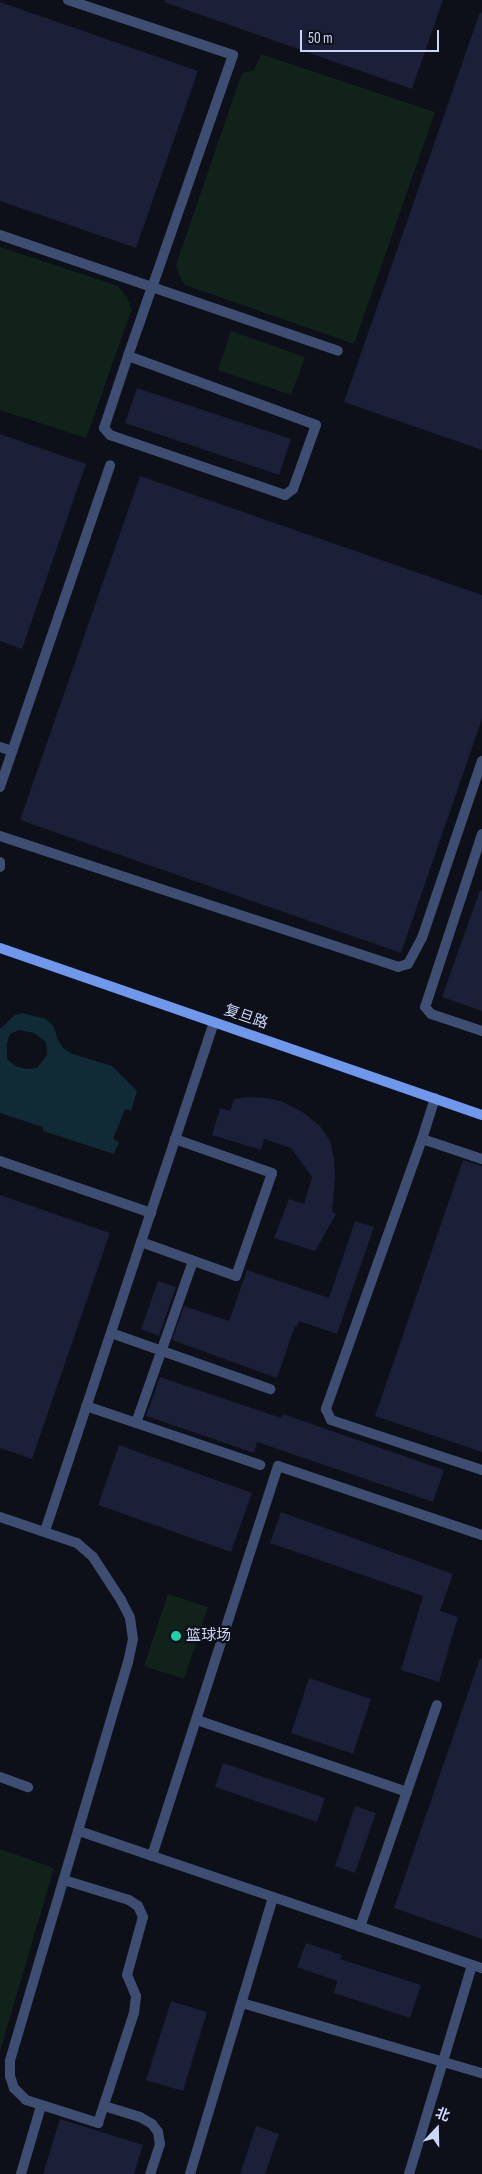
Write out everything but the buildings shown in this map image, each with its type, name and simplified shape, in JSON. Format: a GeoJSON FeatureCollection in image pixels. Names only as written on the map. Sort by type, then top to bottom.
{"type":"FeatureCollection","features":[{"type":"Feature","properties":{"kind":"street","name":"复旦路"},"geometry":{"type":"LineString","coordinates":[[0,948],[482,1115]]}},
{"type":"Feature","properties":{"kind":"lane"},"geometry":{"type":"LineString","coordinates":[[68,0],[233,55],[128,356],[104,428],[110,435],[285,495],[293,489],[316,424],[128,356]]}},
{"type":"Feature","properties":{"kind":"lane"},"geometry":{"type":"LineString","coordinates":[[0,235],[338,351]]}},
{"type":"Feature","properties":{"kind":"lane"},"geometry":{"type":"LineString","coordinates":[[0,787],[110,465]]}},
{"type":"Feature","properties":{"kind":"lane"},"geometry":{"type":"LineString","coordinates":[[0,747],[12,752]]}},
{"type":"Feature","properties":{"kind":"lane"},"geometry":{"type":"LineString","coordinates":[[0,836],[398,967],[408,964],[418,946],[482,761]]}},
{"type":"Feature","properties":{"kind":"lane"},"geometry":{"type":"LineString","coordinates":[[482,835],[425,1007],[431,1014],[482,1031]]}},
{"type":"Feature","properties":{"kind":"lane"},"geometry":{"type":"LineString","coordinates":[[0,862],[0,867]]}},
{"type":"Feature","properties":{"kind":"lane"},"geometry":{"type":"LineString","coordinates":[[45,1531],[214,1022]]}},
{"type":"Feature","properties":{"kind":"lane"},"geometry":{"type":"LineString","coordinates":[[435,1098],[326,1409],[331,1420],[482,1470]]}},
{"type":"Feature","properties":{"kind":"lane"},"geometry":{"type":"LineString","coordinates":[[141,1242],[236,1276],[272,1173],[175,1139]]}},
{"type":"Feature","properties":{"kind":"lane"},"geometry":{"type":"LineString","coordinates":[[422,1139],[482,1159]]}},
{"type":"Feature","properties":{"kind":"lane"},"geometry":{"type":"LineString","coordinates":[[0,1161],[150,1213]]}},
{"type":"Feature","properties":{"kind":"lane"},"geometry":{"type":"LineString","coordinates":[[136,1423],[193,1260]]}},
{"type":"Feature","properties":{"kind":"lane"},"geometry":{"type":"LineString","coordinates":[[111,1333],[270,1389]]}},
{"type":"Feature","properties":{"kind":"lane"},"geometry":{"type":"LineString","coordinates":[[86,1406],[260,1465]]}},
{"type":"Feature","properties":{"kind":"lane"},"geometry":{"type":"LineString","coordinates":[[152,1856],[278,1466],[482,1535]]}},
{"type":"Feature","properties":{"kind":"lane"},"geometry":{"type":"LineString","coordinates":[[0,1517],[77,1543],[93,1557],[122,1600],[130,1618],[133,1639],[128,1662],[10,2061],[10,2076],[14,2088],[26,2100],[98,2123],[134,2013],[136,1996],[127,1975],[143,1917],[138,1906],[129,1900],[64,1880]]}},
{"type":"Feature","properties":{"kind":"lane"},"geometry":{"type":"LineString","coordinates":[[360,1927],[437,1704]]}},
{"type":"Feature","properties":{"kind":"lane"},"geometry":{"type":"LineString","coordinates":[[197,1720],[407,1792]]}},
{"type":"Feature","properties":{"kind":"lane"},"geometry":{"type":"LineString","coordinates":[[0,1777],[28,1787]]}},
{"type":"Feature","properties":{"kind":"lane"},"geometry":{"type":"LineString","coordinates":[[79,1831],[477,1967],[443,2062],[409,2174]]}},
{"type":"Feature","properties":{"kind":"lane"},"geometry":{"type":"LineString","coordinates":[[190,2174],[273,1897]]}},
{"type":"Feature","properties":{"kind":"lane"},"geometry":{"type":"LineString","coordinates":[[242,2003],[482,2073]]}},
{"type":"Feature","properties":{"kind":"lane"},"geometry":{"type":"LineString","coordinates":[[21,2174],[41,2106]]}},
{"type":"Feature","properties":{"kind":"lane"},"geometry":{"type":"LineString","coordinates":[[104,2106],[140,2116],[152,2124],[158,2132],[160,2144],[150,2174]]}},
{"type":"Feature","properties":{"kind":"green space"},"geometry":{"type":"Polygon","coordinates":[[[261,54],[435,112],[354,344],[185,285],[176,265],[242,73],[254,70],[261,54]]]}},
{"type":"Feature","properties":{"kind":"green space"},"geometry":{"type":"Polygon","coordinates":[[[0,247],[118,286],[126,296],[132,309],[86,438],[0,410],[0,247]]]}},
{"type":"Feature","properties":{"kind":"green space"},"geometry":{"type":"Polygon","coordinates":[[[231,331],[305,357],[291,395],[218,370],[231,331]]]}},
{"type":"Feature","properties":{"kind":"green space","name":"篮球场"},"geometry":{"type":"Polygon","coordinates":[[[168,1594],[208,1607],[184,1679],[144,1666],[168,1594]]]}},
{"type":"Feature","properties":{"kind":"green space"},"geometry":{"type":"Polygon","coordinates":[[[0,1849],[54,1868],[0,2051],[0,1849]]]}},
{"type":"Feature","properties":{"kind":"water"},"geometry":{"type":"Polygon","coordinates":[[[22,1013],[46,1019],[54,1027],[63,1048],[73,1054],[112,1066],[137,1091],[131,1111],[125,1109],[113,1139],[119,1142],[114,1154],[43,1131],[43,1127],[0,1113],[0,1029],[15,1015],[22,1013]],[[19,1030],[10,1034],[7,1043],[7,1059],[15,1066],[26,1069],[37,1068],[47,1055],[46,1042],[34,1033],[19,1030]]]}},
{"type":"Feature","properties":{"kind":"place","name":"篮球场"},"geometry":{"type":"Point","coordinates":[176,1636]}}]}
